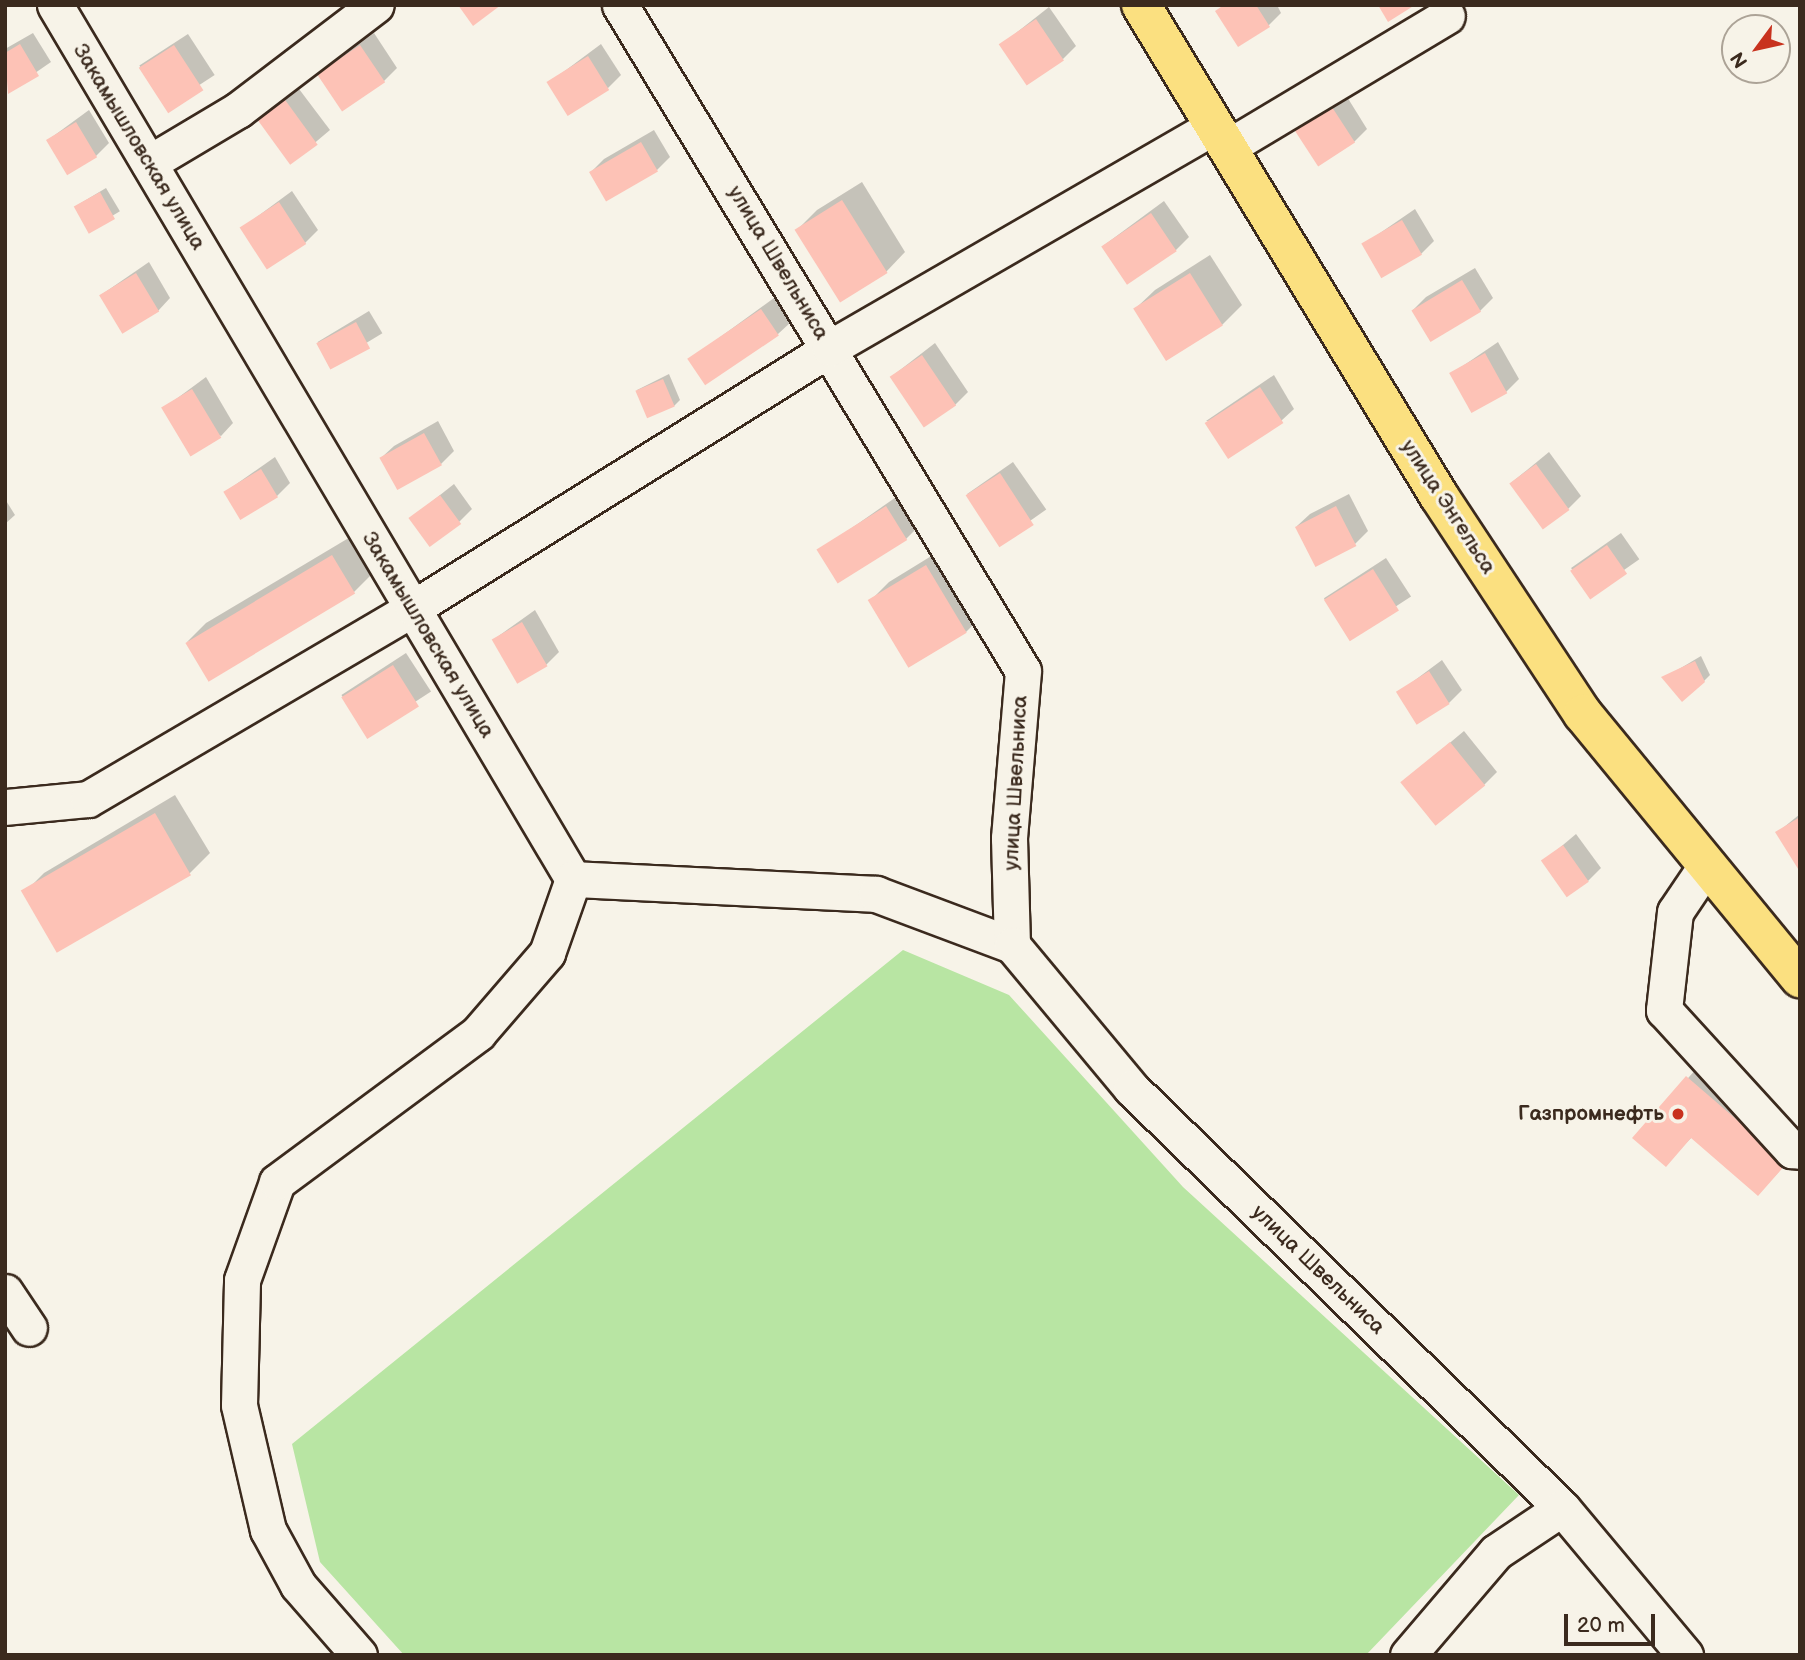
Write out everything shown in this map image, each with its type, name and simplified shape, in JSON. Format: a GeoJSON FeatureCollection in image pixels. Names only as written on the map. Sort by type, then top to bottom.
{"type":"FeatureCollection","features":[{"type":"Feature","properties":{"kind":"main road","name":"улица Энгельса"},"geometry":{"type":"LineString","coordinates":[[1141,5],[1439,496],[1583,714],[1800,978]]}},
{"type":"Feature","properties":{"kind":"street","name":"Закамышловская улица"},"geometry":{"type":"LineString","coordinates":[[55,5],[573,879]]}},
{"type":"Feature","properties":{"kind":"street"},"geometry":{"type":"LineString","coordinates":[[149,163],[238,110],[376,5]]}},
{"type":"Feature","properties":{"kind":"street","name":"улица Швельниса"},"geometry":{"type":"LineString","coordinates":[[620,5],[1023,671],[1009,838],[1012,945],[1131,1088],[1562,1508],[1685,1655]]}},
{"type":"Feature","properties":{"kind":"street"},"geometry":{"type":"LineString","coordinates":[[5,807],[88,799],[413,608],[830,348],[1447,16]]}},
{"type":"Feature","properties":{"kind":"street"},"geometry":{"type":"LineString","coordinates":[[1706,866],[1675,912],[1664,1010],[1792,1150],[1800,1150]]}},
{"type":"Feature","properties":{"kind":"street"},"geometry":{"type":"LineString","coordinates":[[359,1655],[298,1585],[268,1530],[239,1405],[243,1280],[277,1182],[478,1033],[547,953],[573,879],[877,894],[1012,945]]}},
{"type":"Feature","properties":{"kind":"street"},"geometry":{"type":"LineString","coordinates":[[5,1292],[29,1328]]}},
{"type":"Feature","properties":{"kind":"street"},"geometry":{"type":"LineString","coordinates":[[1408,1655],[1496,1552],[1562,1508]]}},
{"type":"Feature","properties":{"kind":"green space"},"geometry":{"type":"Polygon","coordinates":[[[903,950],[1009,995],[1183,1187],[1519,1495],[1366,1655],[404,1655],[320,1562],[292,1444],[903,950]]]}},
{"type":"Feature","properties":{"kind":"building"},"geometry":{"type":"Polygon","coordinates":[[[458,5],[501,5],[473,26],[458,5]]]}},
{"type":"Feature","properties":{"kind":"building"},"geometry":{"type":"Polygon","coordinates":[[[1224,5],[1256,5],[1270,27],[1238,47],[1215,11],[1224,5]]]}},
{"type":"Feature","properties":{"kind":"building"},"geometry":{"type":"Polygon","coordinates":[[[1378,5],[1415,5],[1388,22],[1378,5]]]}},
{"type":"Feature","properties":{"kind":"building"},"geometry":{"type":"Polygon","coordinates":[[[1036,19],[1064,60],[1027,86],[999,44],[1036,19]]]}},
{"type":"Feature","properties":{"kind":"building"},"geometry":{"type":"Polygon","coordinates":[[[20,44],[39,76],[8,94],[5,53],[20,44]]]}},
{"type":"Feature","properties":{"kind":"building"},"geometry":{"type":"Polygon","coordinates":[[[174,45],[203,90],[168,113],[139,68],[174,45]]]}},
{"type":"Feature","properties":{"kind":"building"},"geometry":{"type":"Polygon","coordinates":[[[360,45],[385,82],[342,111],[317,74],[360,45]]]}},
{"type":"Feature","properties":{"kind":"building"},"geometry":{"type":"Polygon","coordinates":[[[588,56],[609,90],[568,116],[546,82],[588,56]]]}},
{"type":"Feature","properties":{"kind":"building"},"geometry":{"type":"Polygon","coordinates":[[[283,97],[318,145],[290,165],[255,117],[283,97]]]}},
{"type":"Feature","properties":{"kind":"building"},"geometry":{"type":"Polygon","coordinates":[[[1330,104],[1355,143],[1318,167],[1293,128],[1330,104]]]}},
{"type":"Feature","properties":{"kind":"building"},"geometry":{"type":"Polygon","coordinates":[[[76,122],[97,157],[67,175],[46,140],[76,122]]]}},
{"type":"Feature","properties":{"kind":"building"},"geometry":{"type":"Polygon","coordinates":[[[641,142],[658,171],[606,201],[589,172],[641,142]]]}},
{"type":"Feature","properties":{"kind":"building"},"geometry":{"type":"Polygon","coordinates":[[[100,192],[115,219],[89,234],[74,207],[100,192]]]}},
{"type":"Feature","properties":{"kind":"building"},"geometry":{"type":"Polygon","coordinates":[[[842,200],[888,273],[840,303],[795,230],[842,200]]]}},
{"type":"Feature","properties":{"kind":"building"},"geometry":{"type":"Polygon","coordinates":[[[279,202],[306,244],[267,270],[240,228],[279,202]]]}},
{"type":"Feature","properties":{"kind":"building"},"geometry":{"type":"Polygon","coordinates":[[[1151,213],[1177,251],[1127,285],[1101,247],[1151,213]]]}},
{"type":"Feature","properties":{"kind":"building"},"geometry":{"type":"Polygon","coordinates":[[[1402,220],[1422,255],[1381,278],[1361,244],[1402,220]]]}},
{"type":"Feature","properties":{"kind":"building"},"geometry":{"type":"Polygon","coordinates":[[[136,273],[159,312],[122,334],[99,295],[136,273]]]}},
{"type":"Feature","properties":{"kind":"building"},"geometry":{"type":"Polygon","coordinates":[[[1190,273],[1223,326],[1166,361],[1133,309],[1190,273]]]}},
{"type":"Feature","properties":{"kind":"building"},"geometry":{"type":"Polygon","coordinates":[[[1462,280],[1481,312],[1430,342],[1411,310],[1462,280]]]}},
{"type":"Feature","properties":{"kind":"building"},"geometry":{"type":"Polygon","coordinates":[[[761,309],[779,336],[705,385],[687,359],[761,309]]]}},
{"type":"Feature","properties":{"kind":"building"},"geometry":{"type":"Polygon","coordinates":[[[356,322],[370,348],[330,370],[316,343],[356,322]]]}},
{"type":"Feature","properties":{"kind":"building"},"geometry":{"type":"Polygon","coordinates":[[[1485,353],[1507,393],[1471,413],[1449,373],[1485,353]]]}},
{"type":"Feature","properties":{"kind":"building"},"geometry":{"type":"Polygon","coordinates":[[[922,355],[956,406],[924,427],[890,377],[922,355]]]}},
{"type":"Feature","properties":{"kind":"building"},"geometry":{"type":"Polygon","coordinates":[[[663,379],[675,407],[647,418],[635,391],[663,379]]]}},
{"type":"Feature","properties":{"kind":"building"},"geometry":{"type":"Polygon","coordinates":[[[1260,387],[1283,423],[1228,459],[1205,423],[1260,387]]]}},
{"type":"Feature","properties":{"kind":"building"},"geometry":{"type":"Polygon","coordinates":[[[192,389],[221,438],[190,456],[161,408],[192,389]]]}},
{"type":"Feature","properties":{"kind":"building"},"geometry":{"type":"Polygon","coordinates":[[[424,433],[442,465],[397,490],[379,458],[424,433]]]}},
{"type":"Feature","properties":{"kind":"building"},"geometry":{"type":"Polygon","coordinates":[[[1536,464],[1570,510],[1543,530],[1509,483],[1536,464]]]}},
{"type":"Feature","properties":{"kind":"building"},"geometry":{"type":"Polygon","coordinates":[[[261,469],[278,497],[240,520],[223,492],[261,469]]]}},
{"type":"Feature","properties":{"kind":"building"},"geometry":{"type":"Polygon","coordinates":[[[1000,473],[1034,525],[999,547],[966,495],[1000,473]]]}},
{"type":"Feature","properties":{"kind":"building"},"geometry":{"type":"Polygon","coordinates":[[[440,495],[461,524],[430,547],[408,518],[440,495]]]}},
{"type":"Feature","properties":{"kind":"building"},"geometry":{"type":"Polygon","coordinates":[[[886,506],[907,540],[838,583],[816,549],[886,506]]]}},
{"type":"Feature","properties":{"kind":"building"},"geometry":{"type":"Polygon","coordinates":[[[1336,506],[1356,546],[1315,567],[1295,527],[1336,506]]]}},
{"type":"Feature","properties":{"kind":"building"},"geometry":{"type":"Polygon","coordinates":[[[1607,545],[1627,574],[1590,599],[1570,571],[1607,545]]]}},
{"type":"Feature","properties":{"kind":"building"},"geometry":{"type":"Polygon","coordinates":[[[332,555],[355,594],[209,682],[185,643],[332,555]]]}},
{"type":"Feature","properties":{"kind":"building"},"geometry":{"type":"Polygon","coordinates":[[[926,565],[967,633],[908,668],[868,600],[926,565]]]}},
{"type":"Feature","properties":{"kind":"building"},"geometry":{"type":"Polygon","coordinates":[[[1373,569],[1399,611],[1350,641],[1324,600],[1373,569]]]}},
{"type":"Feature","properties":{"kind":"building"},"geometry":{"type":"Polygon","coordinates":[[[522,622],[548,666],[517,684],[492,640],[522,622]]]}},
{"type":"Feature","properties":{"kind":"building"},"geometry":{"type":"Polygon","coordinates":[[[1695,661],[1705,682],[1682,702],[1661,677],[1695,661]]]}},
{"type":"Feature","properties":{"kind":"building"},"geometry":{"type":"Polygon","coordinates":[[[393,665],[419,707],[367,739],[341,697],[393,665]]]}},
{"type":"Feature","properties":{"kind":"building"},"geometry":{"type":"Polygon","coordinates":[[[1429,671],[1450,704],[1417,725],[1396,692],[1429,671]]]}},
{"type":"Feature","properties":{"kind":"building"},"geometry":{"type":"Polygon","coordinates":[[[1450,742],[1485,786],[1436,826],[1400,782],[1450,742]]]}},
{"type":"Feature","properties":{"kind":"building"},"geometry":{"type":"Polygon","coordinates":[[[155,813],[191,875],[57,953],[21,890],[155,813]]]}},
{"type":"Feature","properties":{"kind":"building"},"geometry":{"type":"Polygon","coordinates":[[[1800,817],[1800,872],[1775,832],[1800,817]]]}},
{"type":"Feature","properties":{"kind":"building"},"geometry":{"type":"Polygon","coordinates":[[[1563,845],[1589,882],[1567,897],[1541,860],[1563,845]]]}},
{"type":"Feature","properties":{"kind":"building"},"geometry":{"type":"Polygon","coordinates":[[[1686,1076],[1787,1163],[1758,1196],[1691,1138],[1666,1167],[1632,1138],[1686,1076]]]}},
{"type":"Feature","properties":{"kind":"place","name":"Газпромнефть"},"geometry":{"type":"Point","coordinates":[1678,1114]}}]}
